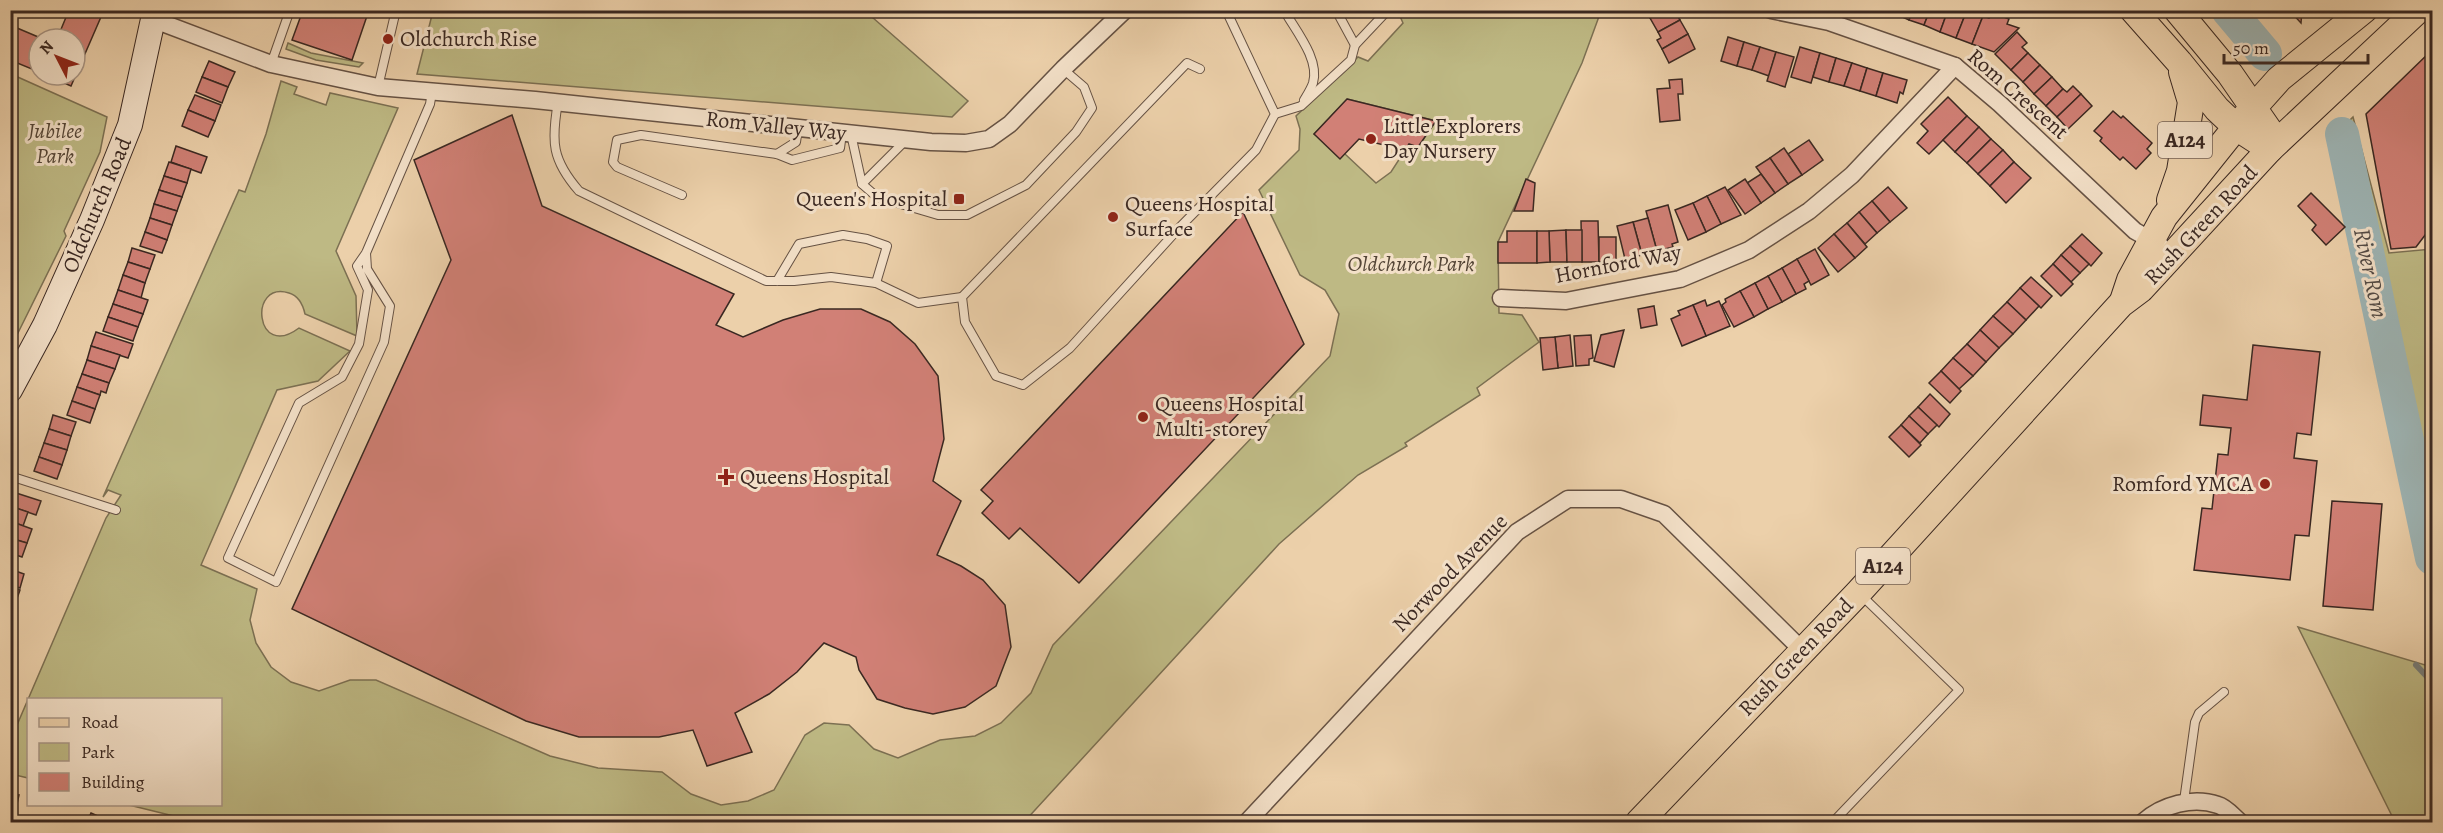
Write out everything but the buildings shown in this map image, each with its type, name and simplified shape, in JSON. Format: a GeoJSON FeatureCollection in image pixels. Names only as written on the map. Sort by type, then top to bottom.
{"type":"FeatureCollection","features":[{"type":"Feature","properties":{"kind":"main road"},"geometry":{"type":"LineString","coordinates":[[2133,10],[2180,62],[2217,109],[2236,127],[2274,146]]}},
{"type":"Feature","properties":{"kind":"main road"},"geometry":{"type":"LineString","coordinates":[[2177,10],[2254,106],[2274,146]]}},
{"type":"Feature","properties":{"kind":"main road","name":"Rush Green Road"},"geometry":{"type":"LineString","coordinates":[[2164,217],[2236,127],[2279,79],[2364,10]]}},
{"type":"Feature","properties":{"kind":"main road","name":"Rush Green Road"},"geometry":{"type":"LineString","coordinates":[[1639,822],[1858,592],[2121,304],[2141,289],[2274,146],[2418,10]]}},
{"type":"Feature","properties":{"kind":"main road","name":"Rush Green Road"},"geometry":{"type":"LineString","coordinates":[[2121,304],[2130,280],[2164,217],[2180,171],[2191,102],[2180,62]]}},
{"type":"Feature","properties":{"kind":"main road"},"geometry":{"type":"LineString","coordinates":[[2230,74],[2252,82],[2264,83],[2279,79]]}},
{"type":"Feature","properties":{"kind":"street","name":"Rom Valley Way"},"geometry":{"type":"LineString","coordinates":[[378,87],[558,102],[906,140],[966,143],[989,139],[1010,124],[1125,10]]}},
{"type":"Feature","properties":{"kind":"street","name":"Rom Crescent"},"geometry":{"type":"LineString","coordinates":[[1771,10],[1829,22],[1955,66],[2000,104],[2135,231],[2174,253]]}},
{"type":"Feature","properties":{"kind":"street"},"geometry":{"type":"LineString","coordinates":[[154,15],[271,64],[378,87]]}},
{"type":"Feature","properties":{"kind":"street","name":"Oldchurch Road"},"geometry":{"type":"LineString","coordinates":[[10,390],[45,325],[92,220],[130,125],[154,15]]}},
{"type":"Feature","properties":{"kind":"street","name":"Hornford Way"},"geometry":{"type":"LineString","coordinates":[[1501,298],[1566,301],[1680,279],[1749,250],[1809,211],[1852,176],[1955,66]]}},
{"type":"Feature","properties":{"kind":"street","name":"Norwood Avenue"},"geometry":{"type":"LineString","coordinates":[[1247,822],[1517,532],[1568,499],[1621,499],[1664,514],[1802,650]]}},
{"type":"Feature","properties":{"kind":"street"},"geometry":{"type":"LineString","coordinates":[[2143,822],[2152,814],[2184,801],[2219,805],[2240,822]]}},
{"type":"Feature","properties":{"kind":"lane"},"geometry":{"type":"LineString","coordinates":[[271,64],[290,10]]}},
{"type":"Feature","properties":{"kind":"lane"},"geometry":{"type":"LineString","coordinates":[[378,87],[396,10]]}},
{"type":"Feature","properties":{"kind":"lane"},"geometry":{"type":"LineString","coordinates":[[1226,10],[1275,114]]}},
{"type":"Feature","properties":{"kind":"lane"},"geometry":{"type":"LineString","coordinates":[[1284,10],[1311,57],[1314,70],[1313,83],[1301,106]]}},
{"type":"Feature","properties":{"kind":"lane"},"geometry":{"type":"LineString","coordinates":[[1336,10],[1355,45]]}},
{"type":"Feature","properties":{"kind":"lane"},"geometry":{"type":"LineString","coordinates":[[962,297],[965,322],[996,376],[1023,385],[1070,348],[1179,227],[1256,150],[1275,114],[1301,106],[1351,60],[1355,45],[1388,11]]}},
{"type":"Feature","properties":{"kind":"lane"},"geometry":{"type":"LineString","coordinates":[[558,102],[554,127],[555,153],[564,173],[579,191],[766,281],[831,277],[876,283],[918,303],[962,297],[1187,63],[1200,69]]}},
{"type":"Feature","properties":{"kind":"lane"},"geometry":{"type":"LineString","coordinates":[[847,133],[862,184],[877,197],[938,215],[967,215],[1026,185],[1076,132],[1092,108],[1084,87],[1063,69]]}},
{"type":"Feature","properties":{"kind":"lane"},"geometry":{"type":"LineString","coordinates":[[366,253],[367,269],[390,306],[384,342],[276,582],[228,558],[299,402],[342,377],[359,344],[368,290],[357,266],[366,253],[430,104],[432,92]]}},
{"type":"Feature","properties":{"kind":"lane"},"geometry":{"type":"LineString","coordinates":[[777,154],[796,142],[798,128]]}},
{"type":"Feature","properties":{"kind":"lane"},"geometry":{"type":"LineString","coordinates":[[682,195],[617,167],[613,162],[617,140],[641,135],[777,154],[792,160],[840,148],[847,133]]}},
{"type":"Feature","properties":{"kind":"lane"},"geometry":{"type":"LineString","coordinates":[[862,184],[906,140]]}},
{"type":"Feature","properties":{"kind":"lane"},"geometry":{"type":"LineString","coordinates":[[777,281],[799,244],[843,235],[867,239],[888,246],[876,283]]}},
{"type":"Feature","properties":{"kind":"lane"},"geometry":{"type":"LineString","coordinates":[[10,476],[116,510]]}},
{"type":"Feature","properties":{"kind":"lane"},"geometry":{"type":"LineString","coordinates":[[1833,822],[1959,690],[1858,592]]}},
{"type":"Feature","properties":{"kind":"lane"},"geometry":{"type":"LineString","coordinates":[[2184,801],[2195,722],[2204,708],[2224,692]]}},
{"type":"Feature","properties":{"kind":"green space"},"geometry":{"type":"Polygon","coordinates":[[[864,10],[968,101],[952,117],[417,74],[433,11],[864,10]]]}},
{"type":"Feature","properties":{"kind":"green space","name":"Oldchurch Park"},"geometry":{"type":"Polygon","coordinates":[[[1403,11],[1601,11],[1582,63],[1498,242],[1499,313],[1522,315],[1539,342],[1477,388],[1480,395],[1405,443],[1407,446],[1358,475],[1279,544],[1024,822],[198,822],[133,806],[222,806],[222,698],[29,698],[106,518],[121,495],[108,490],[103,497],[239,190],[245,192],[266,134],[281,81],[297,87],[294,94],[326,105],[330,93],[398,108],[336,251],[356,296],[357,336],[305,314],[300,301],[292,294],[276,292],[267,298],[262,318],[266,328],[273,335],[284,335],[299,328],[350,351],[318,381],[277,390],[201,565],[257,589],[250,620],[256,643],[271,667],[291,682],[319,691],[350,680],[376,680],[550,756],[598,768],[662,772],[691,794],[721,805],[748,801],[774,790],[805,735],[824,723],[849,725],[874,749],[898,758],[940,740],[975,736],[1001,723],[1031,693],[1053,645],[1330,356],[1339,314],[1325,290],[1300,275],[1259,190],[1299,150],[1300,129],[1296,116],[1358,57],[1368,61],[1403,23],[1399,14],[1403,11]],[[1347,99],[1314,134],[1345,154],[1376,183],[1391,172],[1409,144],[1418,146],[1436,121],[1347,99]]]}},
{"type":"Feature","properties":{"kind":"green space"},"geometry":{"type":"Polygon","coordinates":[[[288,43],[311,53],[363,63],[359,67],[316,60],[286,49],[288,43]]]}},
{"type":"Feature","properties":{"kind":"green space","name":"Jubilee Park"},"geometry":{"type":"Polygon","coordinates":[[[11,74],[27,81],[27,87],[40,87],[107,117],[100,152],[64,231],[66,236],[11,347],[11,74]]]}},
{"type":"Feature","properties":{"kind":"green space"},"geometry":{"type":"Polygon","coordinates":[[[2353,117],[2389,253],[2432,249],[2432,534],[2390,319],[2344,126],[2353,117]]]}},
{"type":"Feature","properties":{"kind":"green space"},"geometry":{"type":"Polygon","coordinates":[[[2298,627],[2432,667],[2432,822],[2395,822],[2298,627]]]}},
{"type":"Feature","properties":{"kind":"green space","name":"Oldchurch Park"},"geometry":{"type":"Polygon","coordinates":[[[27,702],[27,778],[11,774],[11,739],[27,702]]]}},
{"type":"Feature","properties":{"kind":"waterway","name":"River Rom"},"geometry":{"type":"LineString","coordinates":[[2228,10],[2265,54]]}},
{"type":"Feature","properties":{"kind":"waterway","name":"River Rom"},"geometry":{"type":"LineString","coordinates":[[2342,134],[2432,558]]}},
{"type":"Feature","properties":{"kind":"waterway"},"geometry":{"type":"LineString","coordinates":[[2416,665],[2432,682]]}},
{"type":"Feature","properties":{"kind":"place","name":"Oldchurch Rise"},"geometry":{"type":"Point","coordinates":[388,39]}},
{"type":"Feature","properties":{"kind":"place","name":"Little Explorers Day Nursery"},"geometry":{"type":"Point","coordinates":[1371,139]}},
{"type":"Feature","properties":{"kind":"place","name":"Queen's Hospital"},"geometry":{"type":"Point","coordinates":[959,199]}},
{"type":"Feature","properties":{"kind":"place","name":"Queens Hospital Surface"},"geometry":{"type":"Point","coordinates":[1113,217]}},
{"type":"Feature","properties":{"kind":"place","name":"Queens Hospital Multi-storey"},"geometry":{"type":"Point","coordinates":[1143,417]}},
{"type":"Feature","properties":{"kind":"place","name":"Queens Hospital"},"geometry":{"type":"Point","coordinates":[726,477]}},
{"type":"Feature","properties":{"kind":"place","name":"Romford YMCA"},"geometry":{"type":"Point","coordinates":[2265,484]}}]}
